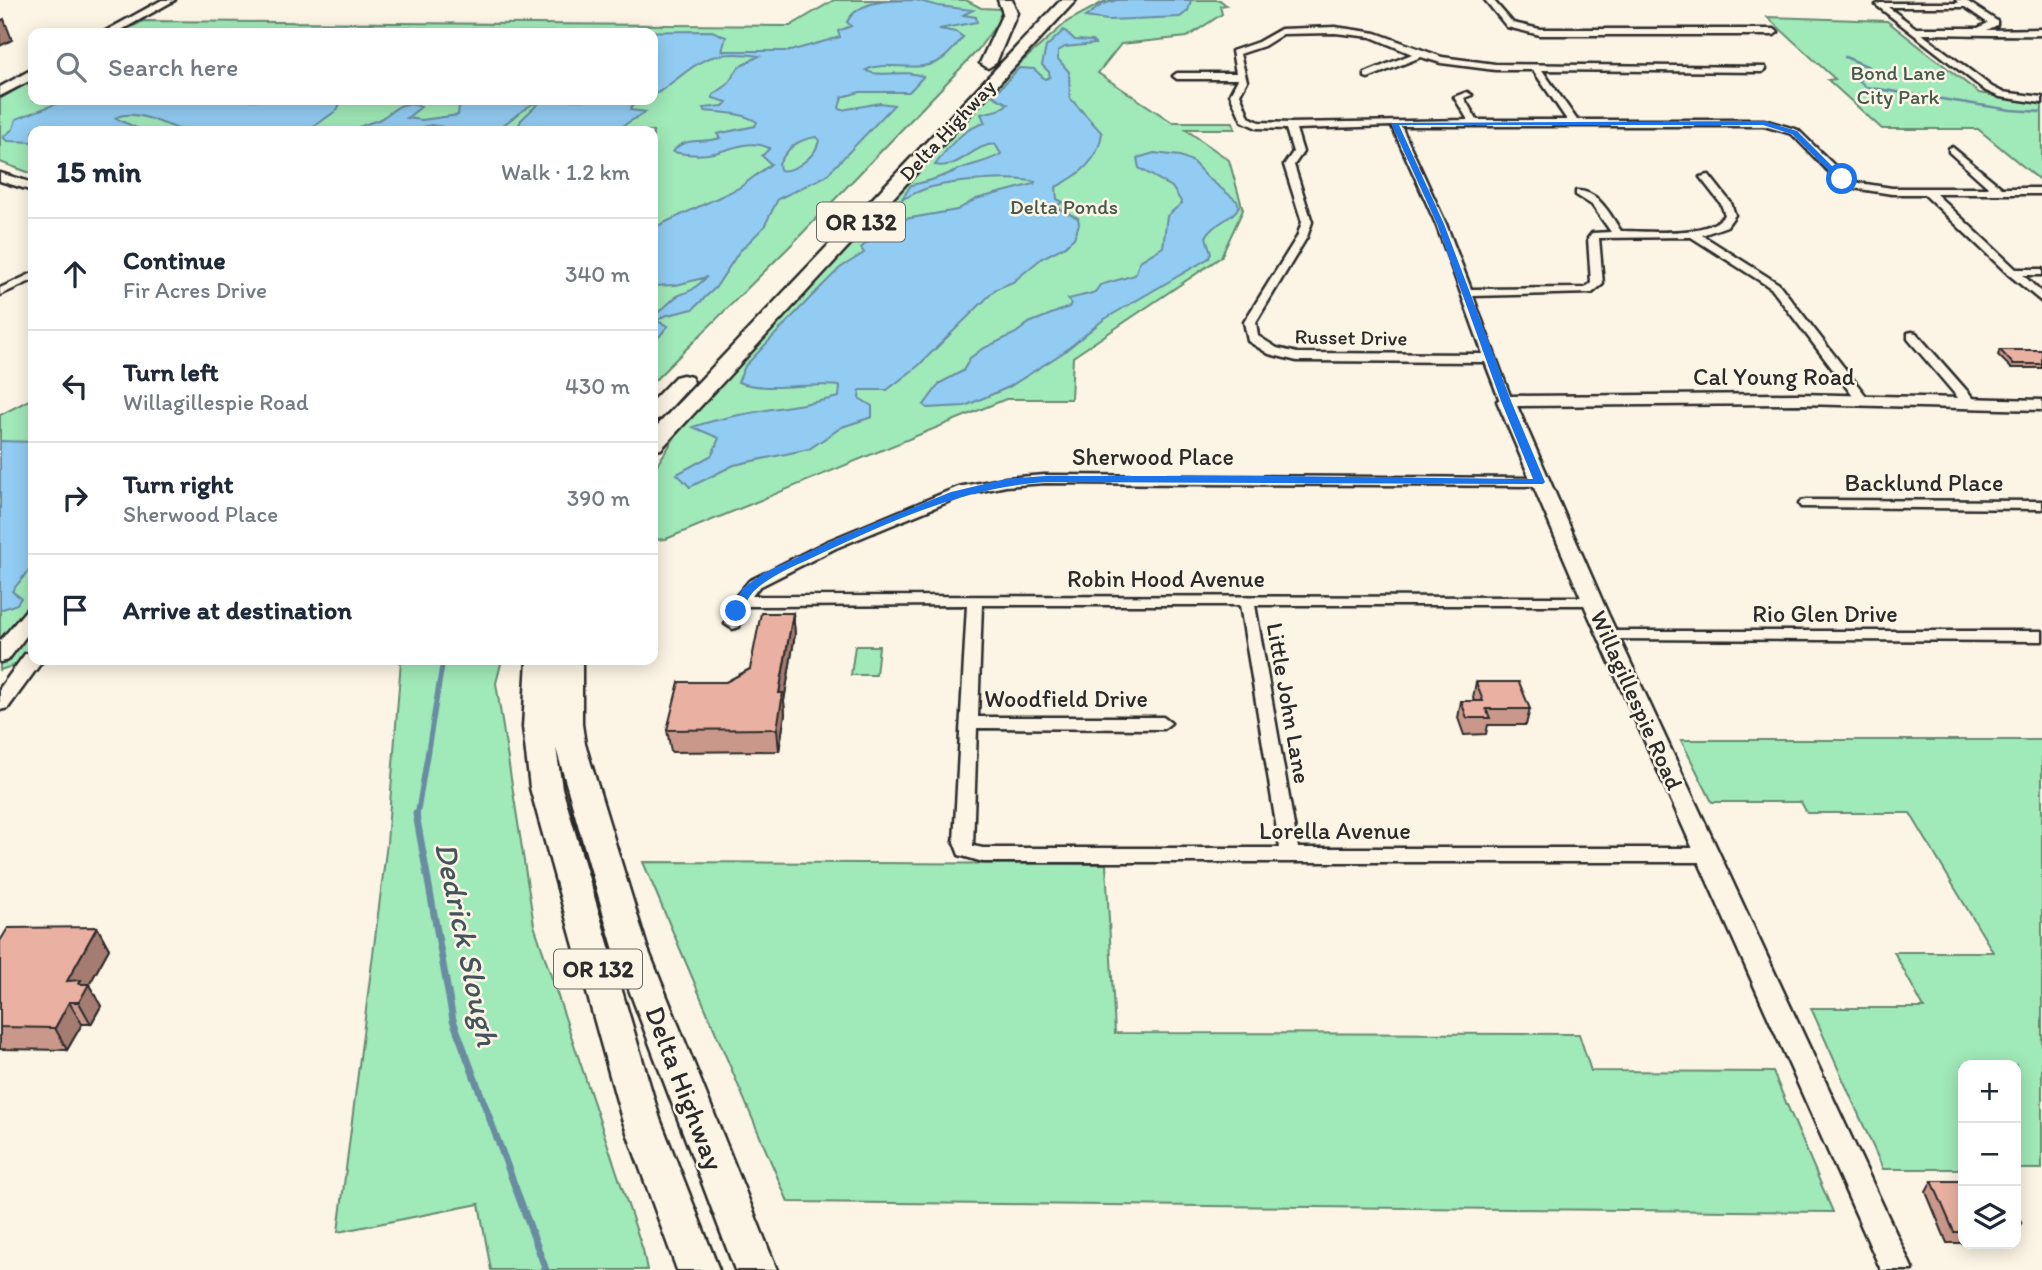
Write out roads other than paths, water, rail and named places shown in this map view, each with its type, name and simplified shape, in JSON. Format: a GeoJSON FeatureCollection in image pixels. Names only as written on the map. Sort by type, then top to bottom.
{"type":"FeatureCollection","features":[{"type":"Feature","properties":{"kind":"highway"},"geometry":{"type":"LineString","coordinates":[[988,63],[1010,13],[1005,0]]}},
{"type":"Feature","properties":{"kind":"highway","name":"Delta Highway"},"geometry":{"type":"LineString","coordinates":[[658,439],[1045,27],[1077,2]]}},
{"type":"Feature","properties":{"kind":"highway","name":"Delta Highway"},"geometry":{"type":"LineString","coordinates":[[720,344],[1020,29]]}},
{"type":"Feature","properties":{"kind":"highway"},"geometry":{"type":"LineString","coordinates":[[658,409],[701,364]]}},
{"type":"Feature","properties":{"kind":"highway","name":"Delta Highway"},"geometry":{"type":"LineString","coordinates":[[541,665],[538,727],[546,788],[641,1119],[698,1270]]}},
{"type":"Feature","properties":{"kind":"highway","name":"Delta Highway"},"geometry":{"type":"LineString","coordinates":[[568,665],[566,724],[570,744],[630,947],[756,1270]]}},
{"type":"Feature","properties":{"kind":"highway"},"geometry":{"type":"LineString","coordinates":[[641,1119],[685,1270]]}},
{"type":"Feature","properties":{"kind":"main road"},"geometry":{"type":"LineString","coordinates":[[117,28],[170,0]]}},
{"type":"Feature","properties":{"kind":"main road"},"geometry":{"type":"LineString","coordinates":[[0,92],[28,77]]}},
{"type":"Feature","properties":{"kind":"main road"},"geometry":{"type":"LineString","coordinates":[[0,177],[28,185]]}},
{"type":"Feature","properties":{"kind":"main road","name":"Cal Young Road"},"geometry":{"type":"LineString","coordinates":[[1506,401],[1864,401],[2042,405]]}},
{"type":"Feature","properties":{"kind":"main road","name":"Willagillespie Road"},"geometry":{"type":"LineString","coordinates":[[1506,401],[1608,636],[1898,1270]]}},
{"type":"Feature","properties":{"kind":"main road"},"geometry":{"type":"LineString","coordinates":[[0,655],[28,620]]}},
{"type":"Feature","properties":{"kind":"main road"},"geometry":{"type":"LineString","coordinates":[[0,704],[29,665]]}},
{"type":"Feature","properties":{"kind":"street"},"geometry":{"type":"LineString","coordinates":[[1489,0],[1510,25],[1541,32],[1774,32]]}},
{"type":"Feature","properties":{"kind":"street"},"geometry":{"type":"LineString","coordinates":[[1877,3],[1964,2],[1994,23],[2042,32]]}},
{"type":"Feature","properties":{"kind":"street"},"geometry":{"type":"LineString","coordinates":[[1877,3],[1989,89],[2000,94],[2042,100]]}},
{"type":"Feature","properties":{"kind":"street"},"geometry":{"type":"LineString","coordinates":[[1980,31],[1994,23]]}},
{"type":"Feature","properties":{"kind":"street"},"geometry":{"type":"LineString","coordinates":[[1762,69],[1536,69],[1465,64],[1421,54],[1360,32],[1287,31],[1236,53],[1243,83],[1236,94],[1245,119],[1257,125],[1773,124],[1795,132],[1849,183],[1880,190],[2042,191]]}},
{"type":"Feature","properties":{"kind":"street"},"geometry":{"type":"LineString","coordinates":[[1915,32],[2042,32]]}},
{"type":"Feature","properties":{"kind":"street"},"geometry":{"type":"LineString","coordinates":[[1368,75],[1421,54]]}},
{"type":"Feature","properties":{"kind":"street"},"geometry":{"type":"LineString","coordinates":[[1536,69],[1574,123]]}},
{"type":"Feature","properties":{"kind":"street"},"geometry":{"type":"LineString","coordinates":[[1177,76],[1242,76]]}},
{"type":"Feature","properties":{"kind":"street"},"geometry":{"type":"LineString","coordinates":[[1467,95],[1459,97],[1474,123]]}},
{"type":"Feature","properties":{"kind":"street","name":"Willagillespie Road"},"geometry":{"type":"LineString","coordinates":[[1395,123],[1441,224],[1506,401]]}},
{"type":"Feature","properties":{"kind":"street","name":"Russet Drive"},"geometry":{"type":"LineString","coordinates":[[1290,126],[1298,152],[1289,165],[1307,226],[1250,322],[1252,338],[1273,351],[1297,357],[1490,358]]}},
{"type":"Feature","properties":{"kind":"street"},"geometry":{"type":"LineString","coordinates":[[1952,150],[1999,191]]}},
{"type":"Feature","properties":{"kind":"street"},"geometry":{"type":"LineString","coordinates":[[1465,293],[1566,293],[1593,289],[1597,284],[1593,236],[1617,233],[1693,234],[1723,224],[1730,215],[1728,206],[1705,177]]}},
{"type":"Feature","properties":{"kind":"street"},"geometry":{"type":"LineString","coordinates":[[1927,191],[2042,299]]}},
{"type":"Feature","properties":{"kind":"street"},"geometry":{"type":"LineString","coordinates":[[1580,193],[1596,202],[1617,233]]}},
{"type":"Feature","properties":{"kind":"street"},"geometry":{"type":"LineString","coordinates":[[1693,234],[1775,286],[1864,401]]}},
{"type":"Feature","properties":{"kind":"street"},"geometry":{"type":"LineString","coordinates":[[2012,272],[2042,272]]}},
{"type":"Feature","properties":{"kind":"street"},"geometry":{"type":"LineString","coordinates":[[0,292],[28,278]]}},
{"type":"Feature","properties":{"kind":"street"},"geometry":{"type":"LineString","coordinates":[[1912,336],[1970,403]]}},
{"type":"Feature","properties":{"kind":"street","name":"Sherwood Place"},"geometry":{"type":"LineString","coordinates":[[740,601],[754,584],[783,568],[954,494],[1006,482],[1045,479],[1272,479],[1540,482]]}},
{"type":"Feature","properties":{"kind":"street","name":"Backlund Place"},"geometry":{"type":"LineString","coordinates":[[1806,504],[2042,505]]}},
{"type":"Feature","properties":{"kind":"street"},"geometry":{"type":"LineString","coordinates":[[783,568],[776,577],[775,587],[783,595],[797,601]]}},
{"type":"Feature","properties":{"kind":"street","name":"Robin Hood Avenue"},"geometry":{"type":"LineString","coordinates":[[740,601],[1592,600]]}},
{"type":"Feature","properties":{"kind":"street"},"geometry":{"type":"LineString","coordinates":[[733,624],[740,601]]}},
{"type":"Feature","properties":{"kind":"street","name":"Woodfield Drive"},"geometry":{"type":"LineString","coordinates":[[965,850],[962,842],[975,601]]}},
{"type":"Feature","properties":{"kind":"street","name":"Little John Lane"},"geometry":{"type":"LineString","coordinates":[[1247,601],[1290,855]]}},
{"type":"Feature","properties":{"kind":"street","name":"Rio Glen Drive"},"geometry":{"type":"LineString","coordinates":[[1608,636],[2042,636]]}},
{"type":"Feature","properties":{"kind":"street","name":"Woodfield Drive"},"geometry":{"type":"LineString","coordinates":[[969,722],[1163,723]]}},
{"type":"Feature","properties":{"kind":"street","name":"Lorella Avenue"},"geometry":{"type":"LineString","coordinates":[[965,850],[983,855],[1707,855]]}},
{"type":"Feature","properties":{"kind":"water"},"geometry":{"type":"Polygon","coordinates":[[[916,0],[938,6],[973,10],[963,15],[976,17],[977,22],[939,29],[956,32],[963,37],[939,61],[922,66],[884,66],[866,70],[877,74],[908,73],[923,77],[909,92],[860,92],[842,97],[839,108],[842,110],[880,103],[894,105],[826,176],[778,199],[764,227],[739,252],[716,287],[693,309],[664,316],[658,320],[658,313],[677,296],[692,290],[707,277],[676,285],[658,286],[658,226],[739,188],[771,164],[762,156],[770,148],[755,144],[704,155],[673,152],[682,144],[714,140],[720,138],[717,134],[755,126],[757,122],[745,116],[705,111],[703,108],[723,106],[727,102],[713,98],[713,95],[727,85],[739,67],[759,56],[740,54],[711,57],[658,92],[658,31],[712,31],[726,37],[722,51],[790,51],[840,37],[838,31],[851,26],[847,22],[859,9],[886,1],[916,0]],[[816,137],[798,142],[786,153],[779,164],[780,170],[798,166],[810,157],[819,140],[816,137]]]}},
{"type":"Feature","properties":{"kind":"water"},"geometry":{"type":"Polygon","coordinates":[[[1117,0],[1191,0],[1188,11],[1180,17],[1108,20],[1085,17],[1103,4],[1117,0]]]}},
{"type":"Feature","properties":{"kind":"water"},"geometry":{"type":"Polygon","coordinates":[[[1064,30],[1075,40],[1092,41],[1095,44],[1065,47],[1058,51],[1058,59],[1069,72],[1070,98],[1102,133],[1097,151],[1087,166],[1056,187],[1057,199],[1063,202],[1055,207],[1078,218],[1079,224],[1074,238],[1064,247],[1042,258],[1013,282],[996,289],[918,366],[887,390],[860,390],[859,398],[872,406],[872,417],[842,427],[809,449],[734,465],[690,487],[677,474],[712,455],[719,438],[693,427],[729,417],[839,397],[840,386],[763,387],[738,382],[745,366],[840,268],[864,253],[861,248],[866,243],[893,230],[905,219],[957,210],[976,199],[1034,184],[1035,182],[1013,179],[969,181],[928,188],[902,199],[911,185],[938,178],[1001,154],[995,144],[987,145],[952,164],[935,165],[963,134],[985,123],[981,114],[998,110],[1008,104],[993,96],[1019,68],[1034,69],[1045,79],[1050,77],[1042,65],[1046,47],[1064,30]]]}},
{"type":"Feature","properties":{"kind":"water"},"geometry":{"type":"Polygon","coordinates":[[[53,105],[340,105],[337,110],[315,126],[170,126],[140,116],[123,115],[115,118],[132,126],[28,126],[28,142],[7,141],[3,137],[13,129],[16,119],[53,105]]]}},
{"type":"Feature","properties":{"kind":"water"},"geometry":{"type":"Polygon","coordinates":[[[402,105],[421,107],[407,118],[422,120],[458,115],[459,106],[455,105],[531,105],[502,126],[361,126],[378,120],[402,105]]]}},
{"type":"Feature","properties":{"kind":"water"},"geometry":{"type":"Polygon","coordinates":[[[537,105],[634,105],[630,110],[646,112],[622,126],[518,126],[537,105]]]}},
{"type":"Feature","properties":{"kind":"water"},"geometry":{"type":"Polygon","coordinates":[[[1154,153],[1180,156],[1192,161],[1237,201],[1239,206],[1236,211],[1213,228],[1206,237],[1211,253],[1209,258],[1103,320],[1064,352],[1009,387],[965,406],[927,408],[924,405],[940,383],[963,371],[970,358],[982,349],[1016,333],[1029,323],[1069,307],[1071,303],[1068,299],[1095,292],[1100,285],[1135,275],[1140,261],[1163,247],[1167,216],[1182,203],[1172,187],[1139,168],[1137,158],[1154,153]]]}},
{"type":"Feature","properties":{"kind":"water"},"geometry":{"type":"Polygon","coordinates":[[[658,321],[668,326],[658,338],[658,321]]]}},
{"type":"Feature","properties":{"kind":"water"},"geometry":{"type":"Polygon","coordinates":[[[0,441],[28,442],[28,571],[12,591],[21,598],[17,604],[0,610],[0,441]]]}},
{"type":"Feature","properties":{"kind":"waterway"},"geometry":{"type":"LineString","coordinates":[[872,0],[876,1]]}},
{"type":"Feature","properties":{"kind":"waterway"},"geometry":{"type":"LineString","coordinates":[[1845,57],[1869,67],[1870,72],[1859,81],[1866,87],[2011,110],[2042,112]]}},
{"type":"Feature","properties":{"kind":"waterway","name":"Dedrick Slough"},"geometry":{"type":"LineString","coordinates":[[417,816],[442,665]]}},
{"type":"Feature","properties":{"kind":"waterway","name":"Dedrick Slough"},"geometry":{"type":"LineString","coordinates":[[416,814],[453,1020],[546,1270]]}},
{"type":"Feature","properties":{"kind":"park label","name":"Bond Lane City Park"},"geometry":{"type":"Point","coordinates":[1898,84]}},
{"type":"Feature","properties":{"kind":"park label","name":"Delta Ponds"},"geometry":{"type":"Point","coordinates":[1064,206]}}]}
